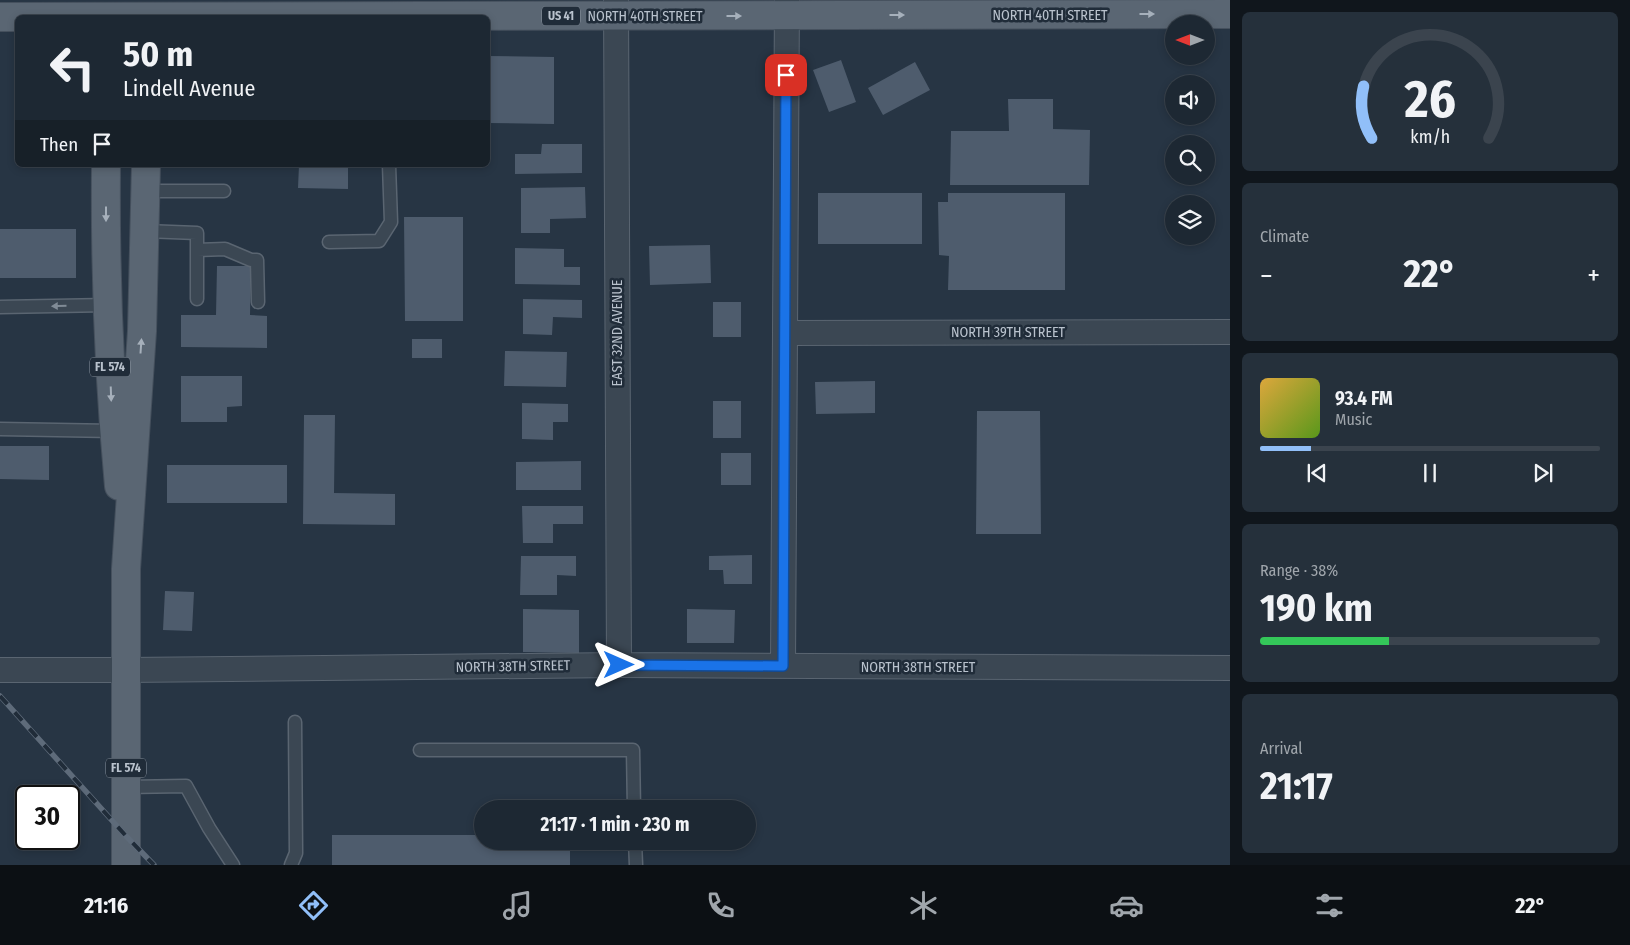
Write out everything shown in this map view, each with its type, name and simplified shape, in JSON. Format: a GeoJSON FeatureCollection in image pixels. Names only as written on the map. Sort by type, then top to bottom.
{"type":"FeatureCollection","features":[{"type":"Feature","properties":{"kind":"main road"},"geometry":{"type":"LineString","coordinates":[[107,15],[108,0]]}},
{"type":"Feature","properties":{"kind":"main road","name":"NORTH 40TH STREET"},"geometry":{"type":"LineString","coordinates":[[438,15],[616,8],[1114,7],[1230,14]]}},
{"type":"Feature","properties":{"kind":"main road","name":"NORTH 40TH STREET"},"geometry":{"type":"LineString","coordinates":[[121,15],[149,11],[227,15]]}},
{"type":"Feature","properties":{"kind":"main road","name":"NORTH 40TH STREET"},"geometry":{"type":"LineString","coordinates":[[0,17],[15,17]]}},
{"type":"Feature","properties":{"kind":"main road","name":"FL 574"},"geometry":{"type":"LineString","coordinates":[[106,167],[108,305],[114,431],[126,569]]}},
{"type":"Feature","properties":{"kind":"main road","name":"FL 574"},"geometry":{"type":"LineString","coordinates":[[126,865],[126,569],[142,331],[146,178]]}},
{"type":"Feature","properties":{"kind":"street","name":"EAST 32ND AVENUE"},"geometry":{"type":"LineString","coordinates":[[616,8],[619,665]]}},
{"type":"Feature","properties":{"kind":"street"},"geometry":{"type":"LineString","coordinates":[[783,666],[787,8]]}},
{"type":"Feature","properties":{"kind":"street","name":"NORTH 39TH STREET"},"geometry":{"type":"LineString","coordinates":[[786,333],[1230,332]]}},
{"type":"Feature","properties":{"kind":"street","name":"NORTH 38TH STREET"},"geometry":{"type":"LineString","coordinates":[[126,670],[619,665],[1230,668]]}},
{"type":"Feature","properties":{"kind":"street"},"geometry":{"type":"LineString","coordinates":[[0,670],[126,670]]}},
{"type":"Feature","properties":{"kind":"lane"},"geometry":{"type":"LineString","coordinates":[[329,242],[379,241],[390,222],[389,167]]}},
{"type":"Feature","properties":{"kind":"lane"},"geometry":{"type":"LineString","coordinates":[[146,178],[224,190]]}},
{"type":"Feature","properties":{"kind":"lane"},"geometry":{"type":"LineString","coordinates":[[144,231],[197,233],[197,299]]}},
{"type":"Feature","properties":{"kind":"lane"},"geometry":{"type":"LineString","coordinates":[[197,250],[225,249],[251,260],[257,260],[258,302]]}},
{"type":"Feature","properties":{"kind":"lane"},"geometry":{"type":"LineString","coordinates":[[0,307],[108,305]]}},
{"type":"Feature","properties":{"kind":"lane"},"geometry":{"type":"LineString","coordinates":[[0,429],[114,431]]}},
{"type":"Feature","properties":{"kind":"lane"},"geometry":{"type":"LineString","coordinates":[[292,865],[296,853],[295,722]]}},
{"type":"Feature","properties":{"kind":"lane"},"geometry":{"type":"LineString","coordinates":[[420,750],[633,750],[634,800]]}},
{"type":"Feature","properties":{"kind":"lane"},"geometry":{"type":"LineString","coordinates":[[126,786],[186,786],[209,828],[233,865]]}},
{"type":"Feature","properties":{"kind":"lane"},"geometry":{"type":"LineString","coordinates":[[635,850],[636,865]]}},
{"type":"Feature","properties":{"kind":"building"},"geometry":{"type":"Polygon","coordinates":[[[490,56],[554,57],[554,124],[490,123],[490,56]]]}},
{"type":"Feature","properties":{"kind":"building"},"geometry":{"type":"Polygon","coordinates":[[[841,60],[856,102],[829,112],[813,70],[841,60]]]}},
{"type":"Feature","properties":{"kind":"building"},"geometry":{"type":"Polygon","coordinates":[[[915,62],[930,90],[883,115],[868,88],[915,62]]]}},
{"type":"Feature","properties":{"kind":"building"},"geometry":{"type":"Polygon","coordinates":[[[1008,99],[1053,99],[1053,129],[1090,130],[1089,185],[950,185],[951,131],[1009,131],[1008,99]]]}},
{"type":"Feature","properties":{"kind":"building"},"geometry":{"type":"Polygon","coordinates":[[[542,144],[582,144],[582,173],[515,174],[515,154],[541,154],[542,144]]]}},
{"type":"Feature","properties":{"kind":"building"},"geometry":{"type":"Polygon","coordinates":[[[299,167],[348,167],[348,189],[298,188],[299,167]]]}},
{"type":"Feature","properties":{"kind":"building"},"geometry":{"type":"Polygon","coordinates":[[[585,187],[586,218],[550,219],[550,233],[521,233],[521,188],[585,187]]]}},
{"type":"Feature","properties":{"kind":"building"},"geometry":{"type":"Polygon","coordinates":[[[818,193],[922,193],[922,244],[818,244],[818,193]]]}},
{"type":"Feature","properties":{"kind":"building"},"geometry":{"type":"Polygon","coordinates":[[[948,193],[1065,193],[1065,290],[948,290],[949,256],[939,255],[938,202],[948,202],[948,193]]]}},
{"type":"Feature","properties":{"kind":"building"},"geometry":{"type":"Polygon","coordinates":[[[404,217],[463,217],[463,321],[405,321],[404,217]]]}},
{"type":"Feature","properties":{"kind":"building"},"geometry":{"type":"Polygon","coordinates":[[[0,229],[76,229],[76,278],[0,278],[0,229]]]}},
{"type":"Feature","properties":{"kind":"building"},"geometry":{"type":"Polygon","coordinates":[[[710,245],[711,283],[650,285],[649,246],[710,245]]]}},
{"type":"Feature","properties":{"kind":"building"},"geometry":{"type":"Polygon","coordinates":[[[515,248],[564,249],[564,267],[580,267],[580,285],[515,284],[515,248]]]}},
{"type":"Feature","properties":{"kind":"building"},"geometry":{"type":"Polygon","coordinates":[[[217,266],[251,266],[250,315],[267,316],[267,348],[181,347],[181,315],[216,315],[217,266]]]}},
{"type":"Feature","properties":{"kind":"building"},"geometry":{"type":"Polygon","coordinates":[[[523,299],[582,300],[582,318],[553,317],[552,335],[523,334],[523,299]]]}},
{"type":"Feature","properties":{"kind":"building"},"geometry":{"type":"Polygon","coordinates":[[[713,302],[741,302],[741,337],[713,337],[713,302]]]}},
{"type":"Feature","properties":{"kind":"building"},"geometry":{"type":"Polygon","coordinates":[[[412,339],[442,339],[442,358],[412,358],[412,339]]]}},
{"type":"Feature","properties":{"kind":"building"},"geometry":{"type":"Polygon","coordinates":[[[505,351],[567,352],[566,387],[504,386],[505,351]]]}},
{"type":"Feature","properties":{"kind":"building"},"geometry":{"type":"Polygon","coordinates":[[[181,376],[242,376],[242,406],[227,407],[227,422],[181,422],[181,376]]]}},
{"type":"Feature","properties":{"kind":"building"},"geometry":{"type":"Polygon","coordinates":[[[875,381],[875,413],[816,414],[815,382],[875,381]]]}},
{"type":"Feature","properties":{"kind":"building"},"geometry":{"type":"Polygon","coordinates":[[[713,401],[741,401],[741,438],[713,438],[713,401]]]}},
{"type":"Feature","properties":{"kind":"building"},"geometry":{"type":"Polygon","coordinates":[[[522,403],[568,404],[568,422],[553,422],[553,440],[522,439],[522,403]]]}},
{"type":"Feature","properties":{"kind":"building"},"geometry":{"type":"Polygon","coordinates":[[[977,411],[1040,411],[1041,534],[976,534],[977,411]]]}},
{"type":"Feature","properties":{"kind":"building"},"geometry":{"type":"Polygon","coordinates":[[[304,415],[335,415],[334,493],[395,494],[395,525],[303,524],[304,415]]]}},
{"type":"Feature","properties":{"kind":"building"},"geometry":{"type":"Polygon","coordinates":[[[0,446],[49,446],[49,480],[0,479],[0,446]]]}},
{"type":"Feature","properties":{"kind":"building"},"geometry":{"type":"Polygon","coordinates":[[[721,453],[751,453],[751,485],[721,485],[721,453]]]}},
{"type":"Feature","properties":{"kind":"building"},"geometry":{"type":"Polygon","coordinates":[[[581,461],[581,490],[516,490],[516,462],[581,461]]]}},
{"type":"Feature","properties":{"kind":"building"},"geometry":{"type":"Polygon","coordinates":[[[167,465],[287,465],[287,503],[167,503],[167,465]]]}},
{"type":"Feature","properties":{"kind":"building"},"geometry":{"type":"Polygon","coordinates":[[[522,506],[583,506],[583,524],[553,524],[553,543],[523,543],[522,506]]]}},
{"type":"Feature","properties":{"kind":"building"},"geometry":{"type":"Polygon","coordinates":[[[752,555],[752,584],[724,584],[723,570],[709,570],[709,556],[752,555]]]}},
{"type":"Feature","properties":{"kind":"building"},"geometry":{"type":"Polygon","coordinates":[[[521,556],[576,556],[576,576],[557,575],[557,595],[520,595],[521,556]]]}},
{"type":"Feature","properties":{"kind":"building"},"geometry":{"type":"Polygon","coordinates":[[[165,591],[194,592],[192,631],[163,630],[165,591]]]}},
{"type":"Feature","properties":{"kind":"building"},"geometry":{"type":"Polygon","coordinates":[[[523,609],[579,610],[579,653],[523,652],[523,609]]]}},
{"type":"Feature","properties":{"kind":"building"},"geometry":{"type":"Polygon","coordinates":[[[687,609],[735,610],[734,643],[687,643],[687,609]]]}},
{"type":"Feature","properties":{"kind":"building"},"geometry":{"type":"Polygon","coordinates":[[[332,835],[474,835],[474,850],[570,850],[570,865],[332,865],[332,835]]]}},
{"type":"Feature","properties":{"kind":"railway"},"geometry":{"type":"LineString","coordinates":[[0,696],[154,865]]}},
{"type":"Feature","properties":{"kind":"route"},"geometry":{"type":"LineString","coordinates":[[619,665],[783,666],[786,75]]}}]}
